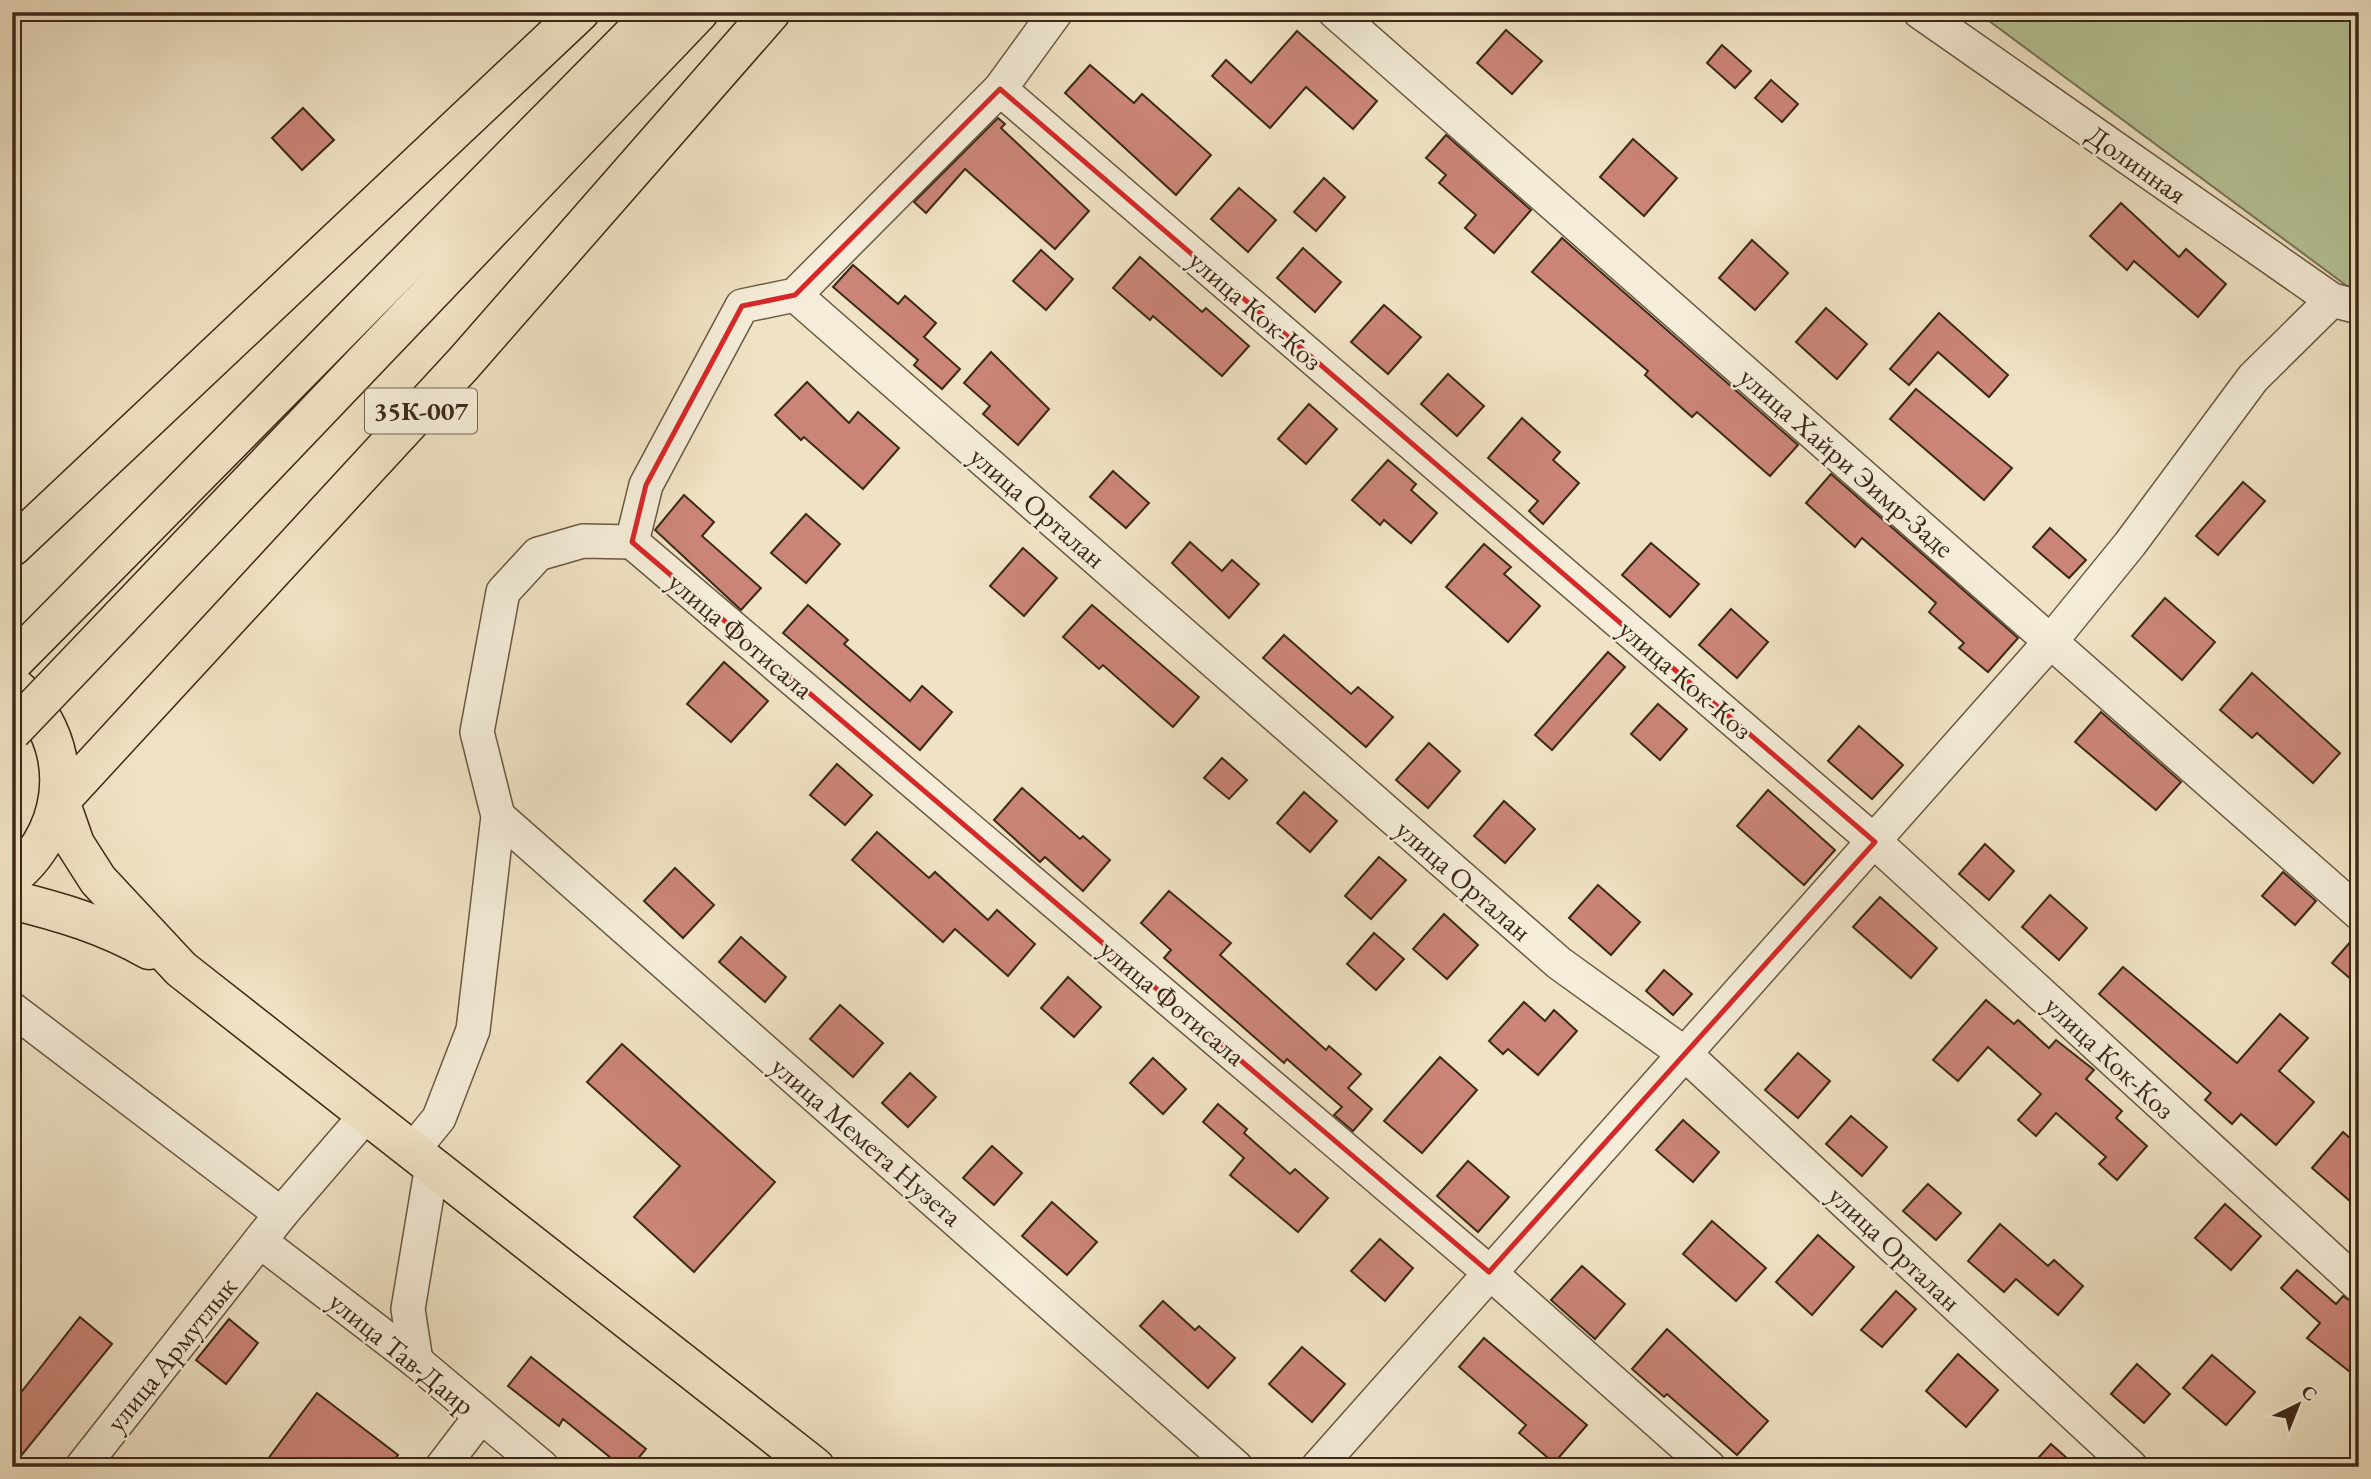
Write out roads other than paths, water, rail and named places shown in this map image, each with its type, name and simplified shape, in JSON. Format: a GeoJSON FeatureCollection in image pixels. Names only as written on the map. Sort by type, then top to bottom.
{"type":"FeatureCollection","features":[{"type":"Feature","properties":{"kind":"main road"},"geometry":{"type":"LineString","coordinates":[[12,547],[580,12]]}},
{"type":"Feature","properties":{"kind":"main road"},"geometry":{"type":"LineString","coordinates":[[12,663],[655,12]]}},
{"type":"Feature","properties":{"kind":"main road","name":"35К-007"},"geometry":{"type":"LineString","coordinates":[[12,731],[699,12]]}},
{"type":"Feature","properties":{"kind":"main road","name":"35К-007"},"geometry":{"type":"LineString","coordinates":[[60,801],[456,373],[771,12]]}},
{"type":"Feature","properties":{"kind":"main road"},"geometry":{"type":"LineString","coordinates":[[12,685],[25,695],[44,720],[57,748],[61,779],[60,801],[49,834],[29,864],[12,877]]}},
{"type":"Feature","properties":{"kind":"main road"},"geometry":{"type":"LineString","coordinates":[[60,801],[75,844],[98,880],[181,969]]}},
{"type":"Feature","properties":{"kind":"main road"},"geometry":{"type":"LineString","coordinates":[[12,900],[71,914],[117,932],[181,969],[815,1467]]}},
{"type":"Feature","properties":{"kind":"street"},"geometry":{"type":"LineString","coordinates":[[416,1361],[408,1308],[423,1158],[473,1030],[498,816],[477,733],[503,592],[538,554],[583,541],[632,542],[646,485],[742,306],[795,295],[1000,89],[1056,12]]}},
{"type":"Feature","properties":{"kind":"street","name":"улица Хайри Эимр-Заде"},"geometry":{"type":"LineString","coordinates":[[1335,12],[2359,914]]}},
{"type":"Feature","properties":{"kind":"street","name":"Долинная"},"geometry":{"type":"LineString","coordinates":[[1920,12],[2345,304]]}},
{"type":"Feature","properties":{"kind":"street","name":"улица Кок-Коз"},"geometry":{"type":"LineString","coordinates":[[1000,89],[1875,842],[2359,1285]]}},
{"type":"Feature","properties":{"kind":"street","name":"улица Орталан"},"geometry":{"type":"LineString","coordinates":[[795,295],[1559,962],[1685,1054],[2132,1467]]}},
{"type":"Feature","properties":{"kind":"street"},"geometry":{"type":"LineString","coordinates":[[1318,1467],[2051,641],[2130,544],[2253,378],[2345,304]]}},
{"type":"Feature","properties":{"kind":"street","name":"улица Фотисала"},"geometry":{"type":"LineString","coordinates":[[632,542],[1489,1272],[1709,1467]]}},
{"type":"Feature","properties":{"kind":"street","name":"улица Мемета Нузета"},"geometry":{"type":"LineString","coordinates":[[498,816],[1236,1467]]}},
{"type":"Feature","properties":{"kind":"street"},"geometry":{"type":"LineString","coordinates":[[12,1009],[281,1214]]}},
{"type":"Feature","properties":{"kind":"street","name":"улица Армутлык"},"geometry":{"type":"LineString","coordinates":[[82,1467],[281,1214],[368,1114]]}},
{"type":"Feature","properties":{"kind":"street","name":"улица Тав-Даир"},"geometry":{"type":"LineString","coordinates":[[261,1242],[416,1361],[542,1467]]}},
{"type":"Feature","properties":{"kind":"street"},"geometry":{"type":"LineString","coordinates":[[442,1467],[481,1416]]}}]}
